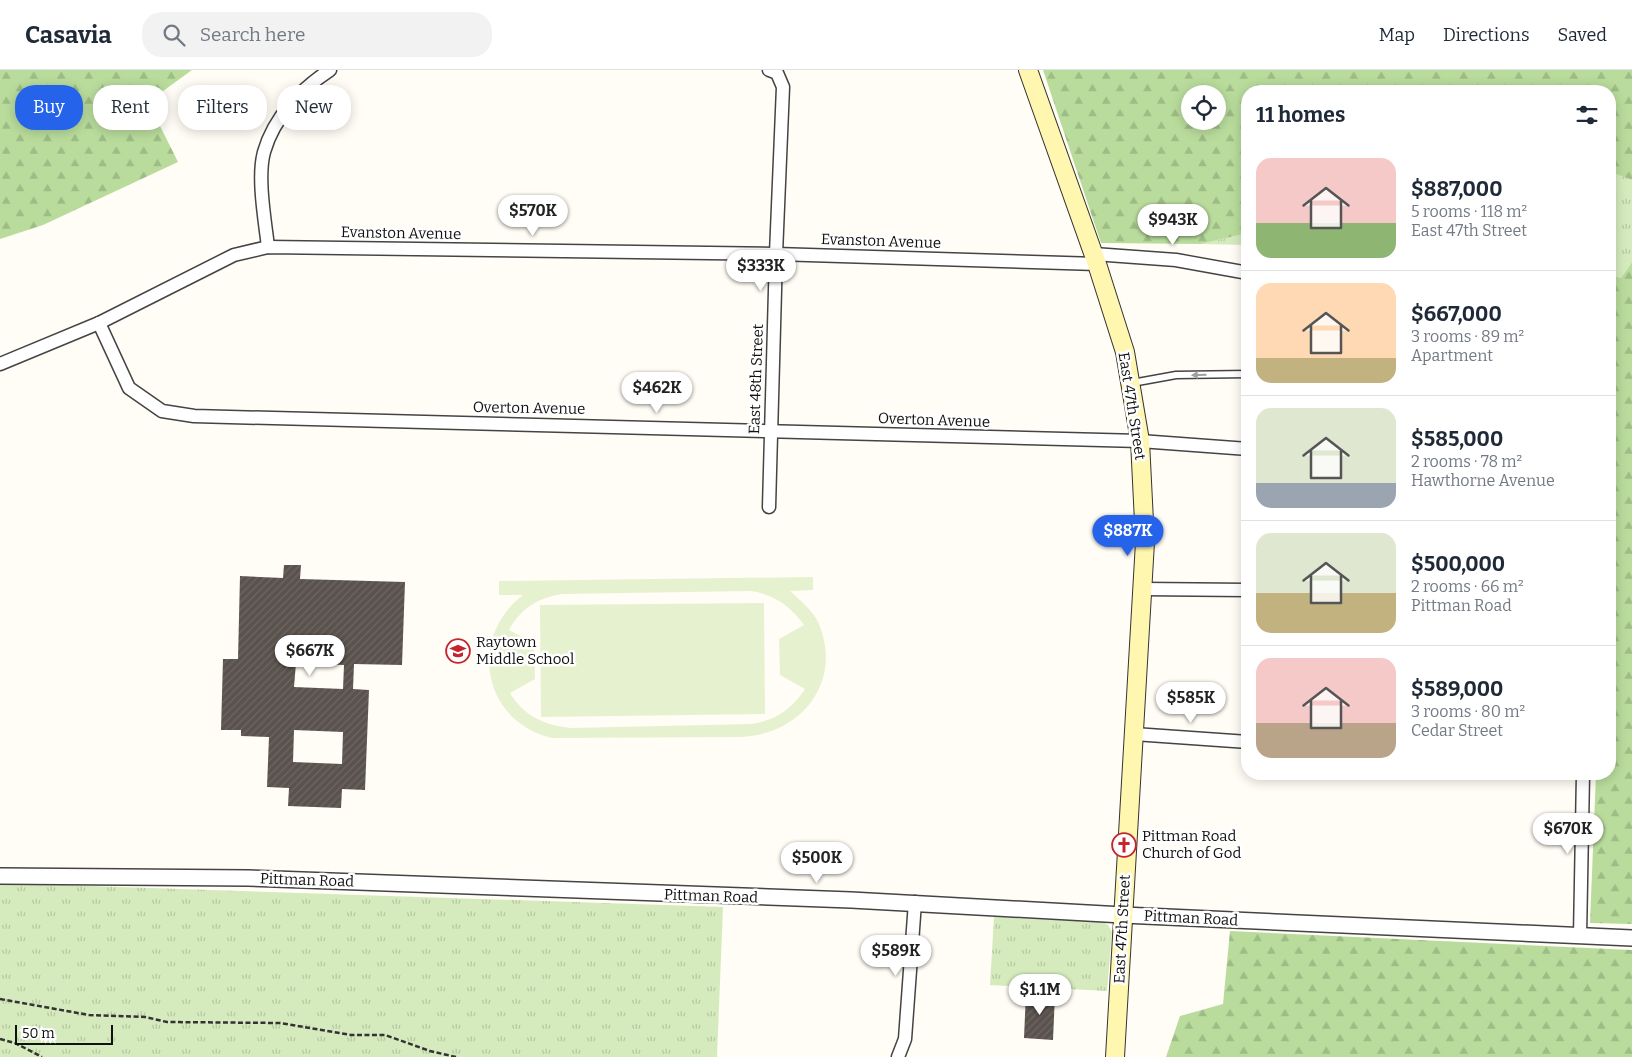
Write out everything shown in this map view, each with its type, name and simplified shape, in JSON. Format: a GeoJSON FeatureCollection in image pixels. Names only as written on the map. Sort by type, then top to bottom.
{"type":"FeatureCollection","features":[{"type":"Feature","properties":{"kind":"main road","name":"East 47th Street"},"geometry":{"type":"LineString","coordinates":[[1028,70],[1095,259],[1124,352],[1140,441],[1145,542],[1115,1057]]}},
{"type":"Feature","properties":{"kind":"street"},"geometry":{"type":"LineString","coordinates":[[268,247],[262,190],[264,152],[276,125],[293,102],[309,84],[330,70]]}},
{"type":"Feature","properties":{"kind":"street","name":"East 48th Street"},"geometry":{"type":"LineString","coordinates":[[769,507],[770,431],[783,87],[773,72]]}},
{"type":"Feature","properties":{"kind":"street","name":"Evanston Avenue"},"geometry":{"type":"LineString","coordinates":[[0,364],[99,323],[234,255],[268,247],[1176,260],[1241,272]]}},
{"type":"Feature","properties":{"kind":"street","name":"Overton Avenue"},"geometry":{"type":"LineString","coordinates":[[99,323],[129,388],[162,411],[194,416],[1140,441],[1241,448]]}},
{"type":"Feature","properties":{"kind":"street"},"geometry":{"type":"LineString","coordinates":[[1142,589],[1241,590]]}},
{"type":"Feature","properties":{"kind":"street"},"geometry":{"type":"LineString","coordinates":[[1134,734],[1241,742]]}},
{"type":"Feature","properties":{"kind":"street"},"geometry":{"type":"LineString","coordinates":[[1580,936],[1583,780]]}},
{"type":"Feature","properties":{"kind":"street","name":"Pittman Road"},"geometry":{"type":"LineString","coordinates":[[0,876],[258,878],[915,902],[1123,915],[1632,938]]}},
{"type":"Feature","properties":{"kind":"street"},"geometry":{"type":"LineString","coordinates":[[898,1057],[905,1040],[915,902]]}},
{"type":"Feature","properties":{"kind":"lane"},"geometry":{"type":"LineString","coordinates":[[1130,383],[1176,375],[1241,374]]}},
{"type":"Feature","properties":{"kind":"path"},"geometry":{"type":"LineString","coordinates":[[0,999],[88,1015],[145,1017],[167,1022],[280,1024],[351,1035],[385,1035],[430,1051],[456,1057]]}},
{"type":"Feature","properties":{"kind":"path"},"geometry":{"type":"LineString","coordinates":[[0,1039],[15,1043],[42,1057]]}},
{"type":"Feature","properties":{"kind":"green space"},"geometry":{"type":"Polygon","coordinates":[[[0,70],[192,70],[168,87],[168,85],[93,85],[93,130],[162,130],[178,162],[43,225],[0,239],[0,70]]]}},
{"type":"Feature","properties":{"kind":"green space"},"geometry":{"type":"Polygon","coordinates":[[[1043,70],[1632,70],[1632,180],[1616,174],[1616,85],[1241,85],[1241,234],[1201,244],[1101,243],[1043,70]]]}},
{"type":"Feature","properties":{"kind":"green space"},"geometry":{"type":"Polygon","coordinates":[[[1616,174],[1632,180],[1632,262],[1621,278],[1616,276],[1616,174]]]}},
{"type":"Feature","properties":{"kind":"green space"},"geometry":{"type":"Polygon","coordinates":[[[1241,234],[1241,245],[1201,244],[1241,234]]]}},
{"type":"Feature","properties":{"kind":"green space"},"geometry":{"type":"Polygon","coordinates":[[[1632,262],[1632,924],[1590,923],[1596,780],[1616,780],[1616,276],[1621,278],[1632,262]]]}},
{"type":"Feature","properties":{"kind":"green space"},"geometry":{"type":"Polygon","coordinates":[[[813,577],[813,590],[790,591],[809,609],[818,622],[825,644],[826,664],[821,684],[812,700],[799,715],[782,726],[763,734],[741,737],[552,738],[529,729],[510,715],[498,697],[491,677],[489,655],[494,633],[505,613],[523,595],[499,595],[499,581],[813,577]],[[751,591],[562,594],[545,598],[525,610],[509,630],[534,643],[535,679],[510,693],[528,713],[544,722],[561,727],[752,724],[769,720],[789,708],[805,689],[780,675],[779,639],[804,625],[781,602],[751,591]]]}},
{"type":"Feature","properties":{"kind":"green space"},"geometry":{"type":"Polygon","coordinates":[[[764,603],[765,714],[541,717],[540,605],[764,603]]]}},
{"type":"Feature","properties":{"kind":"green space"},"geometry":{"type":"Polygon","coordinates":[[[0,883],[723,907],[717,1057],[0,1057],[0,883]]]}},
{"type":"Feature","properties":{"kind":"green space"},"geometry":{"type":"Polygon","coordinates":[[[994,917],[1103,922],[1108,925],[1112,932],[1107,991],[990,985],[994,917]]]}},
{"type":"Feature","properties":{"kind":"green space"},"geometry":{"type":"Polygon","coordinates":[[[1230,931],[1632,950],[1632,1057],[1166,1057],[1180,1016],[1223,1004],[1230,931]]]}},
{"type":"Feature","properties":{"kind":"building"},"geometry":{"type":"Polygon","coordinates":[[[284,565],[301,565],[300,579],[405,582],[402,665],[354,664],[353,689],[369,690],[365,790],[342,789],[341,808],[288,806],[289,788],[267,787],[269,737],[241,736],[241,730],[221,730],[223,659],[238,659],[240,576],[283,578],[284,565]],[[296,663],[294,687],[343,689],[344,665],[296,663]],[[294,730],[293,762],[342,764],[343,732],[294,730]]]}},
{"type":"Feature","properties":{"kind":"building"},"geometry":{"type":"Polygon","coordinates":[[[1026,993],[1055,994],[1053,1040],[1024,1038],[1026,993]]]}},
{"type":"Feature","properties":{"kind":"place","name":"Raytown Middle School"},"geometry":{"type":"Point","coordinates":[458,651]}},
{"type":"Feature","properties":{"kind":"place","name":"Pittman Road Church of God"},"geometry":{"type":"Point","coordinates":[1124,845]}}]}
